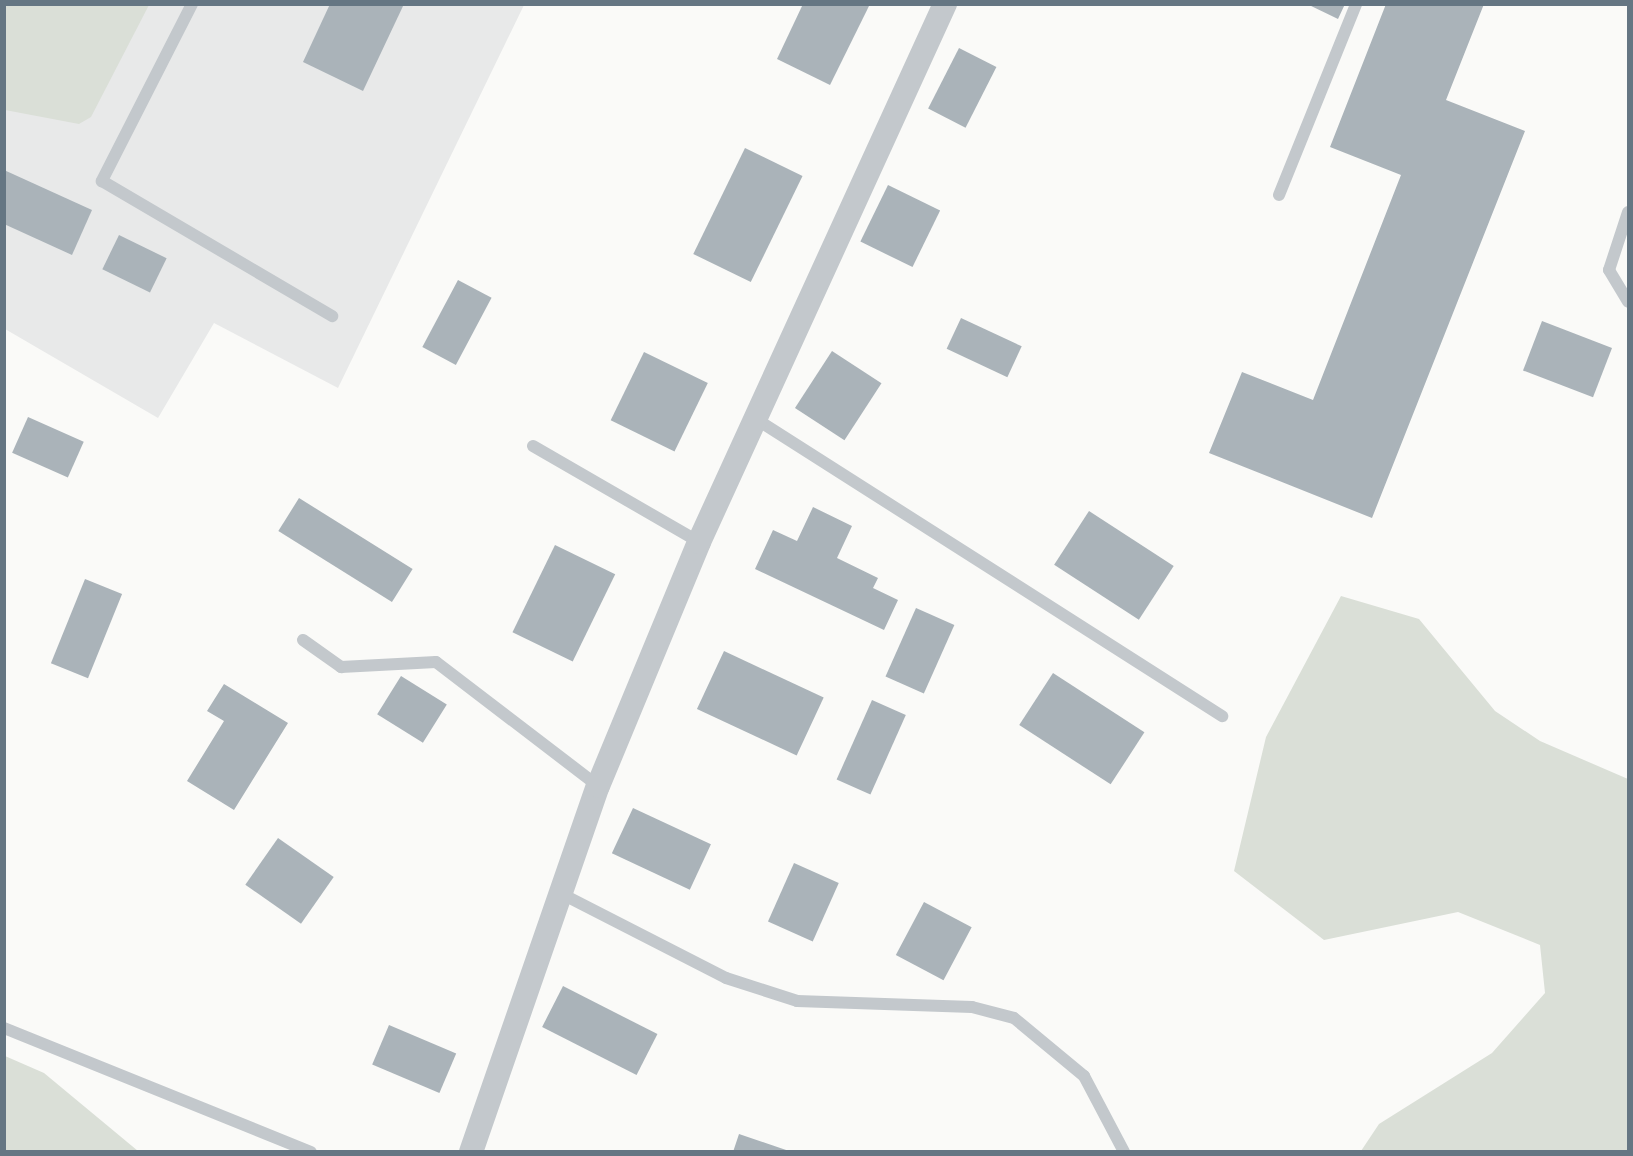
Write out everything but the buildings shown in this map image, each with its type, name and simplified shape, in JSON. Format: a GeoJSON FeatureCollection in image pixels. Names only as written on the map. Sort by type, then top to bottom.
{"type":"FeatureCollection","features":[{"type":"Feature","properties":{"kind":"street"},"geometry":{"type":"LineString","coordinates":[[471,1152],[598,786],[699,542],[945,4]]}},
{"type":"Feature","properties":{"kind":"lane"},"geometry":{"type":"LineString","coordinates":[[192,4],[102,182],[332,316]]}},
{"type":"Feature","properties":{"kind":"lane"},"geometry":{"type":"LineString","coordinates":[[1279,195],[1356,4]]}},
{"type":"Feature","properties":{"kind":"lane"},"geometry":{"type":"LineString","coordinates":[[1629,212],[1609,270],[1629,302]]}},
{"type":"Feature","properties":{"kind":"lane"},"geometry":{"type":"LineString","coordinates":[[756,419],[1222,716]]}},
{"type":"Feature","properties":{"kind":"lane"},"geometry":{"type":"LineString","coordinates":[[532,446],[699,542]]}},
{"type":"Feature","properties":{"kind":"lane"},"geometry":{"type":"LineString","coordinates":[[303,640],[341,667],[436,662],[598,786]]}},
{"type":"Feature","properties":{"kind":"lane"},"geometry":{"type":"LineString","coordinates":[[560,893],[726,978],[797,1001],[972,1007],[1014,1018],[1084,1076],[1124,1152]]}},
{"type":"Feature","properties":{"kind":"lane"},"geometry":{"type":"LineString","coordinates":[[4,1028],[311,1152]]}},
{"type":"Feature","properties":{"kind":"shaded area"},"geometry":{"type":"Polygon","coordinates":[[[5,4],[149,5],[91,117],[79,124],[5,110],[5,4]]]}},
{"type":"Feature","properties":{"kind":"shaded area"},"geometry":{"type":"Polygon","coordinates":[[[5,5],[524,5],[338,388],[214,323],[158,418],[5,329],[5,5]]]}},
{"type":"Feature","properties":{"kind":"shaded area"},"geometry":{"type":"Polygon","coordinates":[[[1341,596],[1419,619],[1495,711],[1540,741],[1628,779],[1628,1151],[1361,1151],[1379,1124],[1492,1053],[1545,993],[1540,945],[1458,912],[1324,940],[1234,871],[1266,737],[1341,596]]]}},
{"type":"Feature","properties":{"kind":"shaded area"},"geometry":{"type":"Polygon","coordinates":[[[5,1056],[44,1073],[138,1151],[5,1151],[5,1056]]]}}]}
